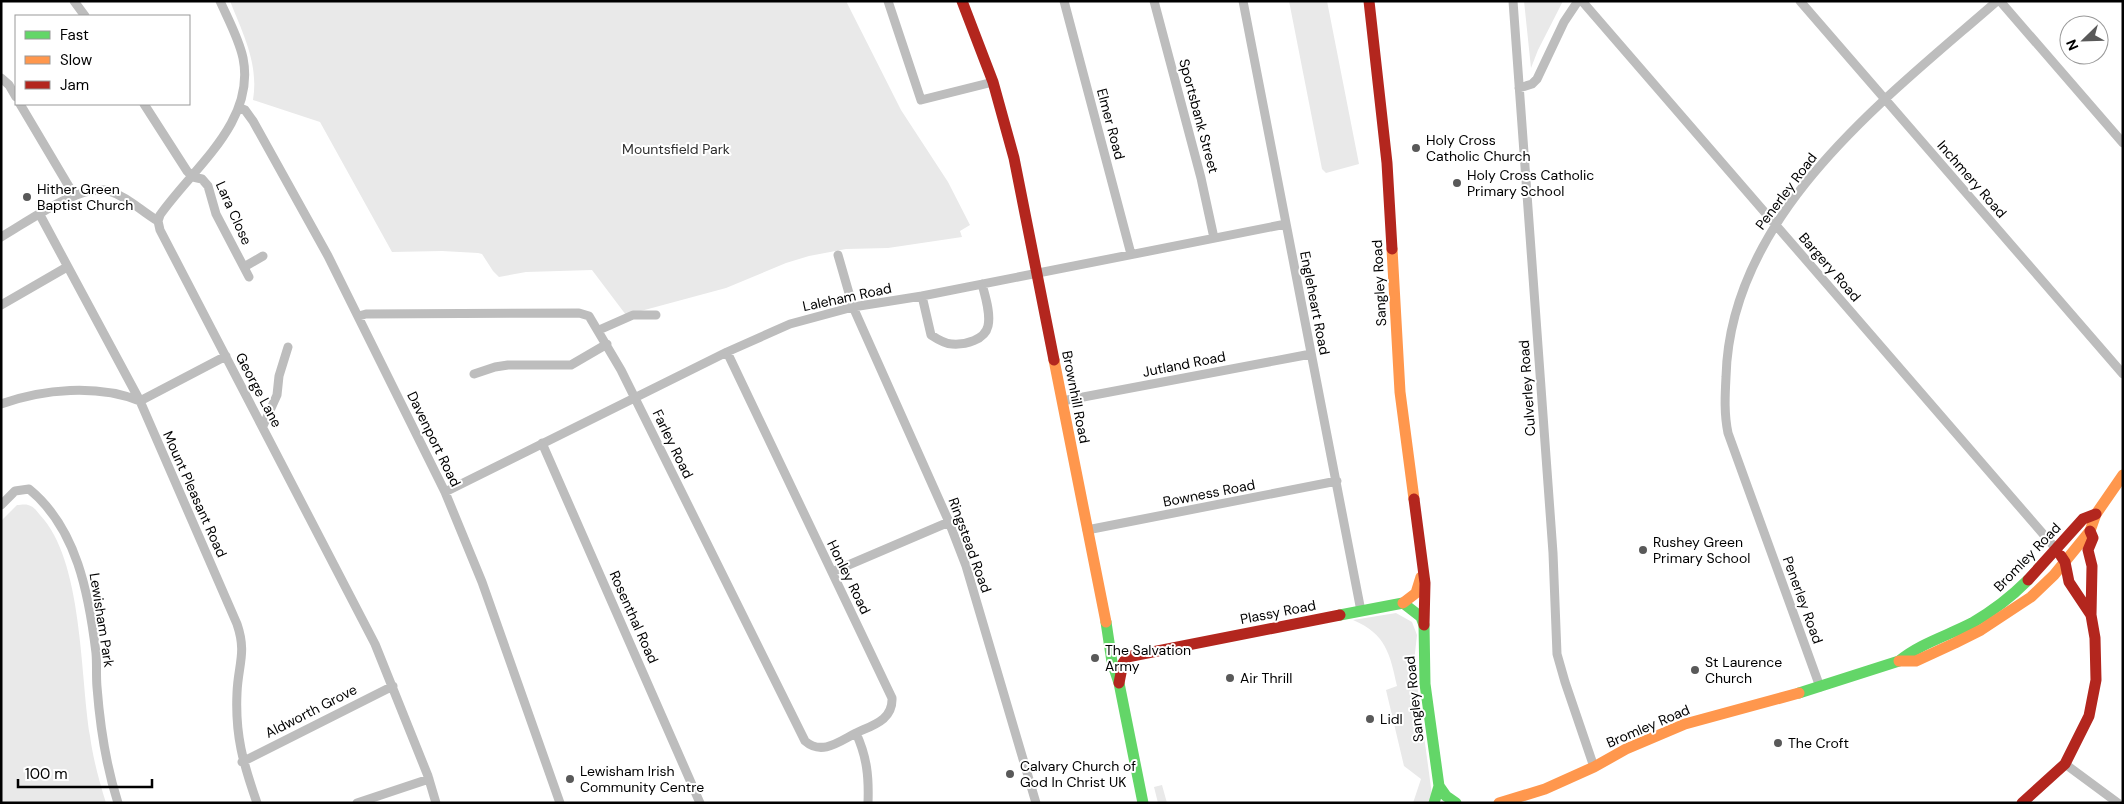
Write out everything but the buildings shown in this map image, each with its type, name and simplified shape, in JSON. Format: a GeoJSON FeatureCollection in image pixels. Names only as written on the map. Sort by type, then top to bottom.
{"type":"FeatureCollection","features":[{"type":"Feature","properties":{"kind":"main road","name":"Brownhill Road"},"geometry":{"type":"LineString","coordinates":[[962,1],[993,82],[1014,158],[1110,640],[1109,651],[1112,666],[1119,683],[1143,803]]}},
{"type":"Feature","properties":{"kind":"main road","name":"Sangley Road"},"geometry":{"type":"LineString","coordinates":[[1369,1],[1387,163],[1400,392],[1426,583],[1424,625],[1425,684],[1439,786],[1434,803]]}},
{"type":"Feature","properties":{"kind":"main road","name":"Bromley Road"},"geometry":{"type":"LineString","coordinates":[[1499,803],[1545,789],[1685,724],[1820,686],[1899,661],[1916,660],[1982,630],[2032,597],[2054,575],[2090,531],[2096,514],[2123,474]]}},
{"type":"Feature","properties":{"kind":"main road","name":"Bromley Road"},"geometry":{"type":"LineString","coordinates":[[1899,661],[1912,650],[1971,624],[1996,609],[2023,586],[2083,519],[2096,514]]}},
{"type":"Feature","properties":{"kind":"main road"},"geometry":{"type":"LineString","coordinates":[[2022,803],[2065,764],[2089,716],[2093,698],[2096,660],[2091,615],[2092,566],[2088,550],[2093,538],[2090,531]]}},
{"type":"Feature","properties":{"kind":"main road"},"geometry":{"type":"LineString","coordinates":[[2057,550],[2065,562],[2068,582]]}},
{"type":"Feature","properties":{"kind":"main road","name":"Sangley Road"},"geometry":{"type":"LineString","coordinates":[[1403,603],[1415,596],[1420,588],[1422,562]]}},
{"type":"Feature","properties":{"kind":"main road"},"geometry":{"type":"LineString","coordinates":[[2054,575],[2068,582],[2091,615]]}},
{"type":"Feature","properties":{"kind":"main road"},"geometry":{"type":"LineString","coordinates":[[1403,603],[1421,617],[1424,625]]}},
{"type":"Feature","properties":{"kind":"main road","name":"Plassy Road"},"geometry":{"type":"LineString","coordinates":[[1127,657],[1403,603]]}},
{"type":"Feature","properties":{"kind":"main road"},"geometry":{"type":"LineString","coordinates":[[1110,640],[1127,657],[1123,663],[1119,683]]}},
{"type":"Feature","properties":{"kind":"main road"},"geometry":{"type":"LineString","coordinates":[[1439,786],[1446,796],[1456,803]]}},
{"type":"Feature","properties":{"kind":"street"},"geometry":{"type":"LineString","coordinates":[[74,1],[84,15]]}},
{"type":"Feature","properties":{"kind":"street"},"geometry":{"type":"LineString","coordinates":[[1,237],[74,195],[95,189],[108,190],[130,201],[158,221],[168,203],[193,177],[215,147],[240,108],[245,79],[243,57],[220,1]]}},
{"type":"Feature","properties":{"kind":"street"},"geometry":{"type":"LineString","coordinates":[[888,1],[921,100],[993,82]]}},
{"type":"Feature","properties":{"kind":"street","name":"Elmer Road"},"geometry":{"type":"LineString","coordinates":[[1064,1],[1131,254]]}},
{"type":"Feature","properties":{"kind":"street","name":"Sportsbank Street"},"geometry":{"type":"LineString","coordinates":[[1154,1],[1201,178],[1214,238]]}},
{"type":"Feature","properties":{"kind":"street","name":"Engleheart Road"},"geometry":{"type":"LineString","coordinates":[[1243,1],[1361,611]]}},
{"type":"Feature","properties":{"kind":"street","name":"Culverley Road"},"geometry":{"type":"LineString","coordinates":[[1513,1],[1554,553],[1557,654],[1594,767]]}},
{"type":"Feature","properties":{"kind":"street"},"geometry":{"type":"LineString","coordinates":[[1519,88],[1532,84],[1537,79],[1564,22],[1578,1]]}},
{"type":"Feature","properties":{"kind":"street","name":"Bargery Road"},"geometry":{"type":"LineString","coordinates":[[1582,1],[2057,550]]}},
{"type":"Feature","properties":{"kind":"street","name":"Inchmery Road"},"geometry":{"type":"LineString","coordinates":[[1800,1],[2123,374]]}},
{"type":"Feature","properties":{"kind":"street"},"geometry":{"type":"LineString","coordinates":[[1998,1],[2123,144]]}},
{"type":"Feature","properties":{"kind":"street","name":"Penerley Road"},"geometry":{"type":"LineString","coordinates":[[1820,686],[1739,466],[1725,418],[1726,362],[1733,320],[1748,275],[1775,224],[1857,124],[1998,1]]}},
{"type":"Feature","properties":{"kind":"street"},"geometry":{"type":"LineString","coordinates":[[1,78],[9,85],[15,95]]}},
{"type":"Feature","properties":{"kind":"street"},"geometry":{"type":"LineString","coordinates":[[21,105],[74,195]]}},
{"type":"Feature","properties":{"kind":"street","name":"Lara Close"},"geometry":{"type":"LineString","coordinates":[[145,105],[186,171],[193,177],[202,179],[208,186],[216,214],[249,277]]}},
{"type":"Feature","properties":{"kind":"street","name":"Davenport Road"},"geometry":{"type":"LineString","coordinates":[[240,108],[245,110],[253,121],[359,316],[445,492],[485,592],[560,803]]}},
{"type":"Feature","properties":{"kind":"street","name":"Mount Pleasant Road"},"geometry":{"type":"LineString","coordinates":[[40,215],[140,401],[240,634],[242,643],[237,692],[237,722],[242,762],[257,803]]}},
{"type":"Feature","properties":{"kind":"street","name":"George Lane"},"geometry":{"type":"LineString","coordinates":[[158,221],[160,230],[370,634],[393,686],[429,779],[436,803]]}},
{"type":"Feature","properties":{"kind":"street","name":"Laleham Road"},"geometry":{"type":"LineString","coordinates":[[445,492],[727,352],[790,324],[853,307],[922,296],[1286,224]]}},
{"type":"Feature","properties":{"kind":"street","name":"Ringstead Road"},"geometry":{"type":"LineString","coordinates":[[838,254],[853,307],[949,522],[966,566],[1036,803]]}},
{"type":"Feature","properties":{"kind":"street","name":"Lara Close"},"geometry":{"type":"LineString","coordinates":[[244,267],[263,256]]}},
{"type":"Feature","properties":{"kind":"street"},"geometry":{"type":"LineString","coordinates":[[1,305],[67,267]]}},
{"type":"Feature","properties":{"kind":"street"},"geometry":{"type":"LineString","coordinates":[[922,296],[931,335],[953,344],[968,342],[981,338],[988,328],[989,319],[982,284]]}},
{"type":"Feature","properties":{"kind":"street","name":"Farley Road"},"geometry":{"type":"LineString","coordinates":[[359,316],[366,314],[579,313],[589,316],[607,344],[635,398],[805,741],[818,749],[825,748],[856,733]]}},
{"type":"Feature","properties":{"kind":"street"},"geometry":{"type":"LineString","coordinates":[[599,330],[633,315],[656,315]]}},
{"type":"Feature","properties":{"kind":"street"},"geometry":{"type":"LineString","coordinates":[[474,374],[508,365],[571,365],[607,344]]}},
{"type":"Feature","properties":{"kind":"street"},"geometry":{"type":"LineString","coordinates":[[263,426],[277,395],[279,376],[288,347]]}},
{"type":"Feature","properties":{"kind":"street","name":"Honley Road"},"geometry":{"type":"LineString","coordinates":[[727,352],[892,698],[892,708],[887,716],[856,733]]}},
{"type":"Feature","properties":{"kind":"street","name":"Jutland Road"},"geometry":{"type":"LineString","coordinates":[[1062,401],[1311,354]]}},
{"type":"Feature","properties":{"kind":"street"},"geometry":{"type":"LineString","coordinates":[[1,404],[36,394],[77,391],[116,395],[140,401],[226,356]]}},
{"type":"Feature","properties":{"kind":"street","name":"Rosenthal Road"},"geometry":{"type":"LineString","coordinates":[[542,443],[700,803]]}},
{"type":"Feature","properties":{"kind":"street","name":"Bowness Road"},"geometry":{"type":"LineString","coordinates":[[1087,530],[1337,481]]}},
{"type":"Feature","properties":{"kind":"street","name":"Lewisham Park"},"geometry":{"type":"LineString","coordinates":[[1,505],[15,491],[29,489],[48,509],[75,554],[87,596],[96,655],[97,686],[103,738],[118,803]]}},
{"type":"Feature","properties":{"kind":"street"},"geometry":{"type":"LineString","coordinates":[[832,572],[949,522]]}},
{"type":"Feature","properties":{"kind":"street"},"geometry":{"type":"LineString","coordinates":[[2076,592],[2084,591],[2091,586]]}},
{"type":"Feature","properties":{"kind":"street","name":"Aldworth Grove"},"geometry":{"type":"LineString","coordinates":[[242,762],[393,686]]}},
{"type":"Feature","properties":{"kind":"street"},"geometry":{"type":"LineString","coordinates":[[856,733],[869,775],[868,803]]}},
{"type":"Feature","properties":{"kind":"street"},"geometry":{"type":"LineString","coordinates":[[2065,764],[2118,803]]}},
{"type":"Feature","properties":{"kind":"street"},"geometry":{"type":"LineString","coordinates":[[357,803],[429,779]]}},
{"type":"Feature","properties":{"kind":"green space","name":"Mountsfield Park"},"geometry":{"type":"Polygon","coordinates":[[[230,1],[848,1],[847,3],[901,110],[948,182],[970,225],[960,231],[962,237],[888,248],[846,249],[809,256],[786,263],[726,288],[626,315],[592,270],[526,272],[499,277],[482,254],[478,253],[442,251],[392,252],[320,122],[253,100],[254,74],[249,49],[230,1]]]}},
{"type":"Feature","properties":{"kind":"green space"},"geometry":{"type":"Polygon","coordinates":[[[1289,1],[1327,1],[1359,164],[1326,173],[1322,169],[1289,1]]]}},
{"type":"Feature","properties":{"kind":"green space"},"geometry":{"type":"Polygon","coordinates":[[[1524,1],[1563,1],[1531,68],[1524,1]]]}},
{"type":"Feature","properties":{"kind":"green space"},"geometry":{"type":"Polygon","coordinates":[[[17,505],[30,506],[38,512],[54,535],[65,560],[77,620],[91,744],[106,803],[1,803],[1,521],[17,505]]]}},
{"type":"Feature","properties":{"kind":"green space"},"geometry":{"type":"Polygon","coordinates":[[[1396,613],[1412,622],[1417,635],[1414,662],[1432,795],[1429,803],[1413,803],[1421,779],[1404,766],[1386,690],[1397,686],[1389,655],[1385,646],[1373,632],[1353,620],[1396,613]]]}},
{"type":"Feature","properties":{"kind":"green space"},"geometry":{"type":"Polygon","coordinates":[[[1162,785],[1167,803],[1158,803],[1154,787],[1162,785]]]}},
{"type":"Feature","properties":{"kind":"traffic: fast"},"geometry":{"type":"LineString","coordinates":[[1799,693],[1899,661],[1925,644],[1963,628],[1980,618],[2002,603],[2028,580]]}},
{"type":"Feature","properties":{"kind":"traffic: fast"},"geometry":{"type":"LineString","coordinates":[[1340,615],[1403,603],[1421,617],[1424,625],[1425,684],[1439,786],[1434,803]]}},
{"type":"Feature","properties":{"kind":"traffic: fast"},"geometry":{"type":"LineString","coordinates":[[1106,622],[1112,662],[1119,683],[1143,803]]}},
{"type":"Feature","properties":{"kind":"traffic: fast"},"geometry":{"type":"LineString","coordinates":[[1439,786],[1446,796],[1456,803]]}},
{"type":"Feature","properties":{"kind":"traffic: slow"},"geometry":{"type":"LineString","coordinates":[[1392,249],[1400,392],[1414,499]]}},
{"type":"Feature","properties":{"kind":"traffic: slow"},"geometry":{"type":"LineString","coordinates":[[1054,360],[1106,622]]}},
{"type":"Feature","properties":{"kind":"traffic: slow"},"geometry":{"type":"LineString","coordinates":[[1899,661],[1916,661],[1955,643],[1981,630],[2031,597],[2054,575],[2090,531],[2096,514],[2123,475]]}},
{"type":"Feature","properties":{"kind":"traffic: slow"},"geometry":{"type":"LineString","coordinates":[[1403,603],[1416,593],[1421,577]]}},
{"type":"Feature","properties":{"kind":"traffic: slow"},"geometry":{"type":"LineString","coordinates":[[1499,803],[1545,789],[1594,767],[1626,749],[1685,724],[1799,693]]}},
{"type":"Feature","properties":{"kind":"traffic: jam"},"geometry":{"type":"LineString","coordinates":[[962,1],[993,82],[1014,158],[1054,360]]}},
{"type":"Feature","properties":{"kind":"traffic: jam"},"geometry":{"type":"LineString","coordinates":[[1369,1],[1387,163],[1392,249]]}},
{"type":"Feature","properties":{"kind":"traffic: jam"},"geometry":{"type":"LineString","coordinates":[[1414,499],[1425,583],[1424,625]]}},
{"type":"Feature","properties":{"kind":"traffic: jam"},"geometry":{"type":"LineString","coordinates":[[2028,580],[2083,519],[2096,514]]}},
{"type":"Feature","properties":{"kind":"traffic: jam"},"geometry":{"type":"LineString","coordinates":[[2022,803],[2065,764],[2089,716],[2096,680],[2095,638],[2091,615],[2092,566],[2088,550],[2093,538],[2090,531]]}},
{"type":"Feature","properties":{"kind":"traffic: jam"},"geometry":{"type":"LineString","coordinates":[[2061,556],[2065,562],[2069,582],[2091,615]]}},
{"type":"Feature","properties":{"kind":"traffic: jam"},"geometry":{"type":"LineString","coordinates":[[1119,683],[1123,663],[1127,657],[1340,615]]}},
{"type":"Feature","properties":{"kind":"place","name":"Holy Cross Catholic Church"},"geometry":{"type":"Point","coordinates":[1416,148]}},
{"type":"Feature","properties":{"kind":"place","name":"Holy Cross Catholic Primary School"},"geometry":{"type":"Point","coordinates":[1457,183]}},
{"type":"Feature","properties":{"kind":"place","name":"Hither Green Baptist Church"},"geometry":{"type":"Point","coordinates":[27,197]}},
{"type":"Feature","properties":{"kind":"place","name":"Rushey Green Primary School"},"geometry":{"type":"Point","coordinates":[1643,550]}},
{"type":"Feature","properties":{"kind":"place","name":"The Salvation Army"},"geometry":{"type":"Point","coordinates":[1095,658]}},
{"type":"Feature","properties":{"kind":"place","name":"St Laurence Church"},"geometry":{"type":"Point","coordinates":[1695,670]}},
{"type":"Feature","properties":{"kind":"place","name":"Air Thrill"},"geometry":{"type":"Point","coordinates":[1230,678]}},
{"type":"Feature","properties":{"kind":"place","name":"Lidl"},"geometry":{"type":"Point","coordinates":[1370,719]}},
{"type":"Feature","properties":{"kind":"place","name":"The Croft"},"geometry":{"type":"Point","coordinates":[1778,743]}},
{"type":"Feature","properties":{"kind":"place","name":"Calvary Church of God In Christ UK"},"geometry":{"type":"Point","coordinates":[1010,774]}},
{"type":"Feature","properties":{"kind":"place","name":"Lewisham Irish Community Centre"},"geometry":{"type":"Point","coordinates":[570,779]}}]}
